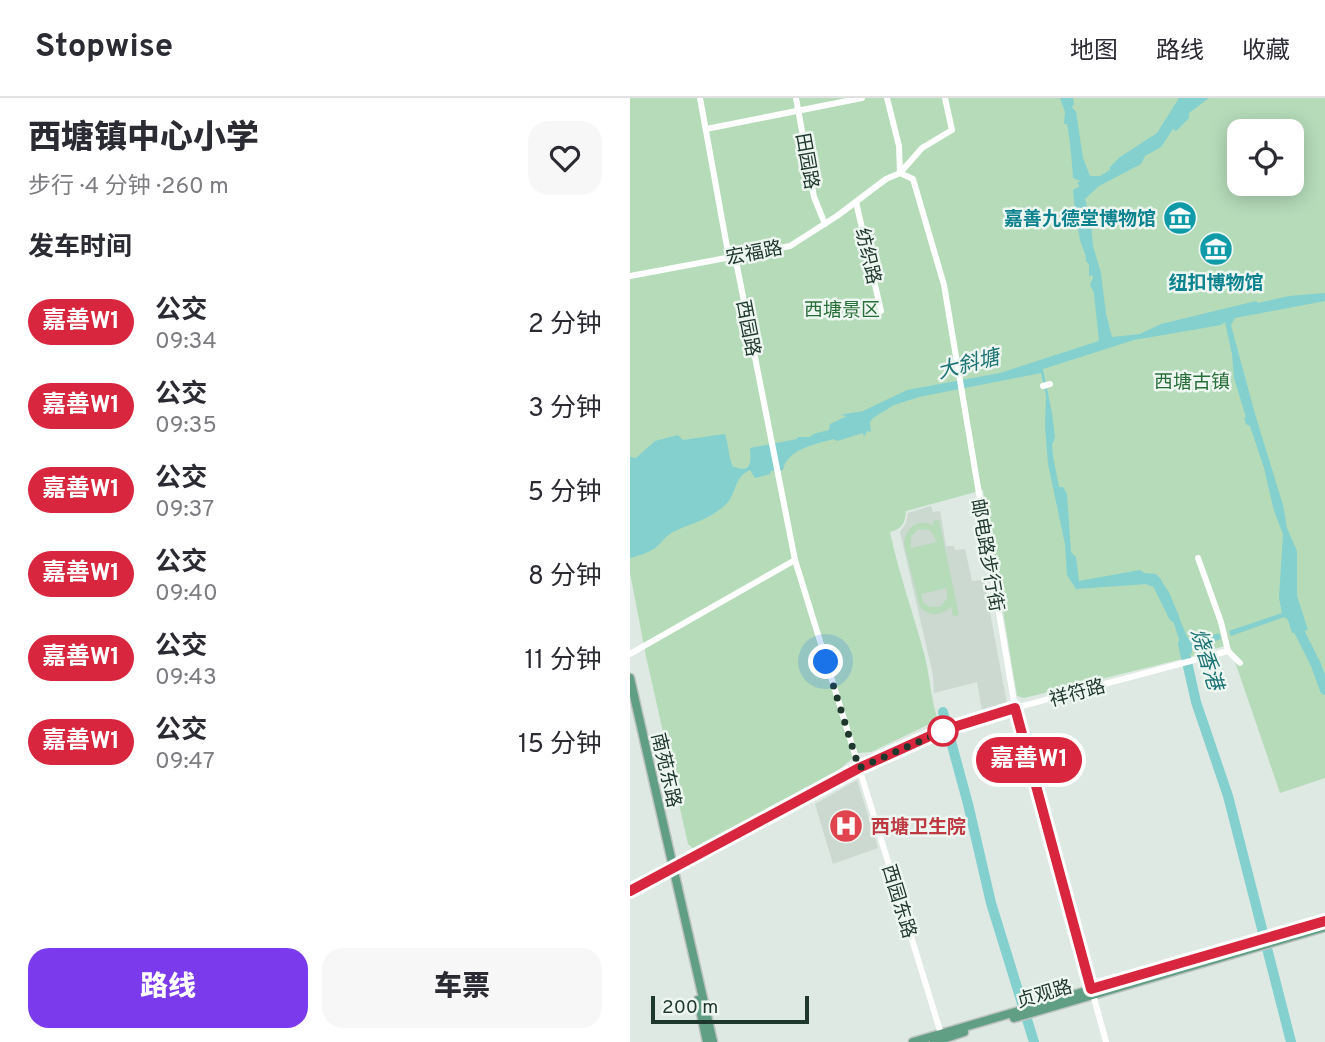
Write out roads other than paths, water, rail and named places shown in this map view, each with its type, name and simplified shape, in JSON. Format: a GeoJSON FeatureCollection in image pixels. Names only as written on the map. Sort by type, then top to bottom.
{"type":"FeatureCollection","features":[{"type":"Feature","properties":{"kind":"main road","name":"南苑东路"},"geometry":{"type":"LineString","coordinates":[[630,678],[672,870]]}},
{"type":"Feature","properties":{"kind":"main road","name":"南苑东路"},"geometry":{"type":"LineString","coordinates":[[630,696],[672,870]]}},
{"type":"Feature","properties":{"kind":"main road"},"geometry":{"type":"LineString","coordinates":[[672,870],[707,1042]]}},
{"type":"Feature","properties":{"kind":"main road"},"geometry":{"type":"LineString","coordinates":[[672,870],[713,1042]]}},
{"type":"Feature","properties":{"kind":"main road","name":"贞观路"},"geometry":{"type":"LineString","coordinates":[[913,1042],[940,1039],[1006,1017],[1275,939],[1325,921]]}},
{"type":"Feature","properties":{"kind":"main road","name":"贞观路"},"geometry":{"type":"LineString","coordinates":[[1275,939],[1325,927]]}},
{"type":"Feature","properties":{"kind":"main road","name":"贞观路"},"geometry":{"type":"LineString","coordinates":[[940,1039],[960,1028],[1006,1017]]}},
{"type":"Feature","properties":{"kind":"street","name":"西园路"},"geometry":{"type":"LineString","coordinates":[[700,98],[727,247],[735,256],[795,560]]}},
{"type":"Feature","properties":{"kind":"street","name":"田园路"},"geometry":{"type":"LineString","coordinates":[[796,98],[814,197],[825,223]]}},
{"type":"Feature","properties":{"kind":"street"},"geometry":{"type":"LineString","coordinates":[[706,129],[862,98]]}},
{"type":"Feature","properties":{"kind":"street"},"geometry":{"type":"LineString","coordinates":[[887,98],[899,146],[900,173]]}},
{"type":"Feature","properties":{"kind":"street","name":"宏福路"},"geometry":{"type":"LineString","coordinates":[[630,276],[790,246],[886,179],[900,173],[922,148],[951,130],[945,98]]}},
{"type":"Feature","properties":{"kind":"street","name":"邮电路步行街"},"geometry":{"type":"LineString","coordinates":[[900,173],[913,179],[944,285],[1015,708],[1105,1042]]}},
{"type":"Feature","properties":{"kind":"street","name":"纺织路"},"geometry":{"type":"LineString","coordinates":[[856,202],[881,311]]}},
{"type":"Feature","properties":{"kind":"street"},"geometry":{"type":"LineString","coordinates":[[1198,558],[1221,622],[1228,652],[1240,663]]}},
{"type":"Feature","properties":{"kind":"street"},"geometry":{"type":"LineString","coordinates":[[630,654],[795,560]]}},
{"type":"Feature","properties":{"kind":"street","name":"西园东路"},"geometry":{"type":"LineString","coordinates":[[795,560],[940,1039]]}},
{"type":"Feature","properties":{"kind":"street","name":"祥符路"},"geometry":{"type":"LineString","coordinates":[[630,891],[859,768],[941,731],[1015,708],[1228,652]]}},
{"type":"Feature","properties":{"kind":"water"},"geometry":{"type":"Polygon","coordinates":[[[1060,98],[1073,98],[1072,107],[1076,112],[1083,158],[1090,176],[1100,176],[1110,170],[1120,157],[1157,133],[1179,98],[1209,98],[1189,113],[1189,118],[1176,131],[1173,129],[1161,147],[1145,156],[1141,164],[1099,186],[1085,199],[1112,337],[1140,334],[1161,324],[1256,301],[1258,303],[1289,296],[1325,293],[1325,301],[1235,318],[1231,325],[1283,505],[1287,528],[1297,551],[1297,596],[1308,630],[1292,633],[1288,620],[1284,617],[1231,636],[1229,631],[1282,613],[1279,598],[1283,534],[1250,426],[1244,418],[1246,417],[1234,378],[1225,322],[1221,325],[1134,340],[1043,369],[1055,438],[1052,445],[1053,456],[1059,487],[1063,487],[1067,494],[1071,552],[1076,557],[1079,581],[1140,570],[1156,574],[1169,592],[1187,637],[1193,642],[1219,633],[1221,639],[1192,649],[1192,653],[1184,655],[1172,617],[1169,618],[1164,607],[1169,604],[1161,590],[1147,584],[1076,589],[1067,575],[1065,544],[1048,464],[1046,396],[1041,373],[919,397],[894,405],[873,418],[870,422],[871,432],[867,431],[864,437],[863,433],[811,445],[790,457],[783,470],[771,471],[770,474],[755,478],[750,470],[738,481],[730,499],[721,509],[671,533],[652,550],[630,558],[630,457],[636,458],[655,441],[678,435],[683,440],[725,434],[733,467],[742,469],[748,467],[750,448],[798,437],[810,437],[829,430],[830,424],[847,416],[840,415],[863,411],[907,390],[1000,373],[1099,341],[1094,293],[1090,285],[1093,278],[1092,275],[1089,276],[1089,264],[1080,240],[1074,202],[1073,190],[1080,186],[1077,183],[1080,181],[1073,178],[1068,130],[1067,124],[1064,124],[1065,112],[1060,98]]]}},
{"type":"Feature","properties":{"kind":"waterway","name":"烧香港"},"geometry":{"type":"LineString","coordinates":[[1151,581],[1156,581],[1174,617]]}},
{"type":"Feature","properties":{"kind":"waterway"},"geometry":{"type":"LineString","coordinates":[[1294,621],[1325,690]]}},
{"type":"Feature","properties":{"kind":"waterway","name":"烧香港"},"geometry":{"type":"LineString","coordinates":[[1183,644],[1196,702],[1228,796],[1291,1042]]}},
{"type":"Feature","properties":{"kind":"waterway"},"geometry":{"type":"LineString","coordinates":[[943,712],[991,903],[1034,1042]]}},
{"type":"Feature","properties":{"kind":"place","name":"嘉善九德堂博物馆"},"geometry":{"type":"Point","coordinates":[1180,218]}},
{"type":"Feature","properties":{"kind":"place","name":"纽扣博物馆"},"geometry":{"type":"Point","coordinates":[1216,249]}},
{"type":"Feature","properties":{"kind":"place","name":"西塘卫生院"},"geometry":{"type":"Point","coordinates":[846,826]}},
{"type":"Feature","properties":{"kind":"park label","name":"西塘景区"},"geometry":{"type":"Point","coordinates":[842,309]}},
{"type":"Feature","properties":{"kind":"park label","name":"西塘古镇"},"geometry":{"type":"Point","coordinates":[1192,381]}},
{"type":"Feature","properties":{"kind":"water label","name":"大斜塘"},"geometry":{"type":"Point","coordinates":[968,364]}}]}
